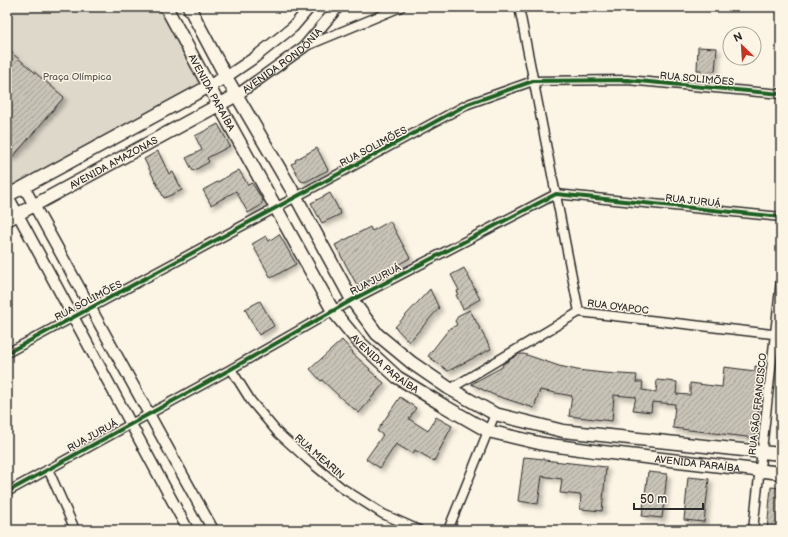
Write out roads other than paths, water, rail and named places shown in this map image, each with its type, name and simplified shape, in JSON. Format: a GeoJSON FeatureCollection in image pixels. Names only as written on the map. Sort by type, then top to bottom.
{"type":"FeatureCollection","features":[{"type":"Feature","properties":{"kind":"main road","name":"AVENIDA PARAÍBA"},"geometry":{"type":"LineString","coordinates":[[166,7],[333,311],[357,340],[397,377],[488,431],[543,444],[781,473]]}},
{"type":"Feature","properties":{"kind":"main road","name":"AVENIDA PARAÍBA"},"geometry":{"type":"LineString","coordinates":[[189,7],[226,77],[296,197],[352,300],[377,334],[412,363],[450,389],[495,414],[564,431],[781,454]]}},
{"type":"Feature","properties":{"kind":"main road","name":"AVENIDA RONDÔNIA"},"geometry":{"type":"LineString","coordinates":[[210,86],[226,77]]}},
{"type":"Feature","properties":{"kind":"main road","name":"AVENIDA AMAZONAS"},"geometry":{"type":"LineString","coordinates":[[7,196],[210,86]]}},
{"type":"Feature","properties":{"kind":"main road","name":"AVENIDA RONDÔNIA"},"geometry":{"type":"LineString","coordinates":[[219,105],[237,95]]}},
{"type":"Feature","properties":{"kind":"main road","name":"AVENIDA AMAZONAS"},"geometry":{"type":"LineString","coordinates":[[12,217],[219,105]]}},
{"type":"Feature","properties":{"kind":"main road"},"geometry":{"type":"LineString","coordinates":[[612,453],[613,436]]}},
{"type":"Feature","properties":{"kind":"street","name":"AVENIDA RONDÔNIA"},"geometry":{"type":"LineString","coordinates":[[226,77],[254,58],[293,27],[310,7]]}},
{"type":"Feature","properties":{"kind":"street","name":"AVENIDA RONDÔNIA"},"geometry":{"type":"LineString","coordinates":[[237,95],[304,47],[338,7]]}},
{"type":"Feature","properties":{"kind":"street"},"geometry":{"type":"LineString","coordinates":[[304,47],[390,9],[401,7]]}},
{"type":"Feature","properties":{"kind":"street"},"geometry":{"type":"LineString","coordinates":[[519,7],[579,312]]}},
{"type":"Feature","properties":{"kind":"street","name":"RUA SOLIMÕES"},"geometry":{"type":"LineString","coordinates":[[7,353],[468,104],[534,81],[627,80],[781,94]]}},
{"type":"Feature","properties":{"kind":"street"},"geometry":{"type":"LineString","coordinates":[[24,187],[213,530]]}},
{"type":"Feature","properties":{"kind":"street","name":"RUA JURUÁ"},"geometry":{"type":"LineString","coordinates":[[7,492],[130,423],[231,369],[352,300],[556,194],[781,217]]}},
{"type":"Feature","properties":{"kind":"street"},"geometry":{"type":"LineString","coordinates":[[7,196],[12,217],[73,318],[188,530]]}},
{"type":"Feature","properties":{"kind":"street","name":"RUA SÃO FRANCISCO"},"geometry":{"type":"LineString","coordinates":[[753,530],[778,335],[781,280]]}},
{"type":"Feature","properties":{"kind":"street","name":"RUA OYAPOC"},"geometry":{"type":"LineString","coordinates":[[450,389],[579,312],[778,335]]}},
{"type":"Feature","properties":{"kind":"street","name":"RUA MEARIN"},"geometry":{"type":"LineString","coordinates":[[231,369],[251,401],[278,433],[308,460],[342,488],[383,514],[420,530]]}},
{"type":"Feature","properties":{"kind":"street"},"geometry":{"type":"LineString","coordinates":[[448,530],[495,414]]}},
{"type":"Feature","properties":{"kind":"street"},"geometry":{"type":"LineString","coordinates":[[48,469],[74,530]]}},
{"type":"Feature","properties":{"kind":"park label","name":"Praça Olímpica"},"geometry":{"type":"Point","coordinates":[77,76]}}]}
